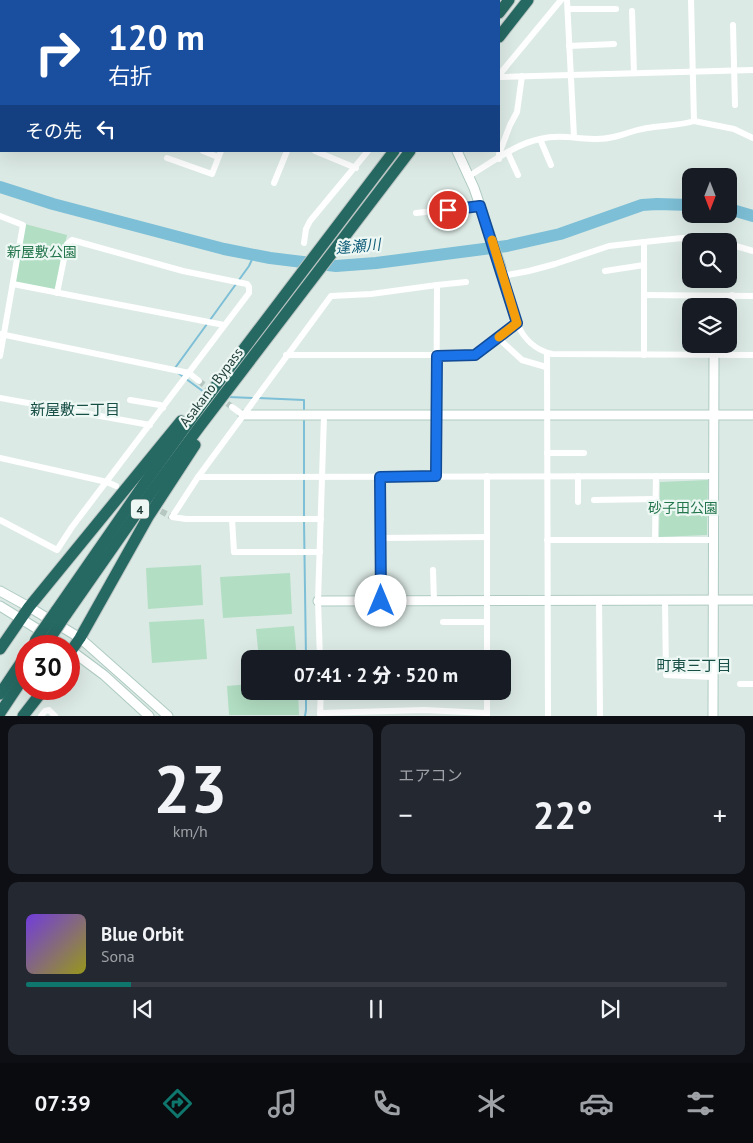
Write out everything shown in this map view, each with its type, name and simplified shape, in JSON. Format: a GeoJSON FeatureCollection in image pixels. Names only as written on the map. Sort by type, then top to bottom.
{"type":"FeatureCollection","features":[{"type":"Feature","properties":{"kind":"highway"},"geometry":{"type":"LineString","coordinates":[[500,12],[509,0]]}},
{"type":"Feature","properties":{"kind":"highway"},"geometry":{"type":"LineString","coordinates":[[500,36],[528,0]]}},
{"type":"Feature","properties":{"kind":"highway","name":"Asakano Bypass"},"geometry":{"type":"LineString","coordinates":[[46,635],[144,484],[202,404],[393,152]]}},
{"type":"Feature","properties":{"kind":"highway","name":"Asakano Bypass"},"geometry":{"type":"LineString","coordinates":[[61,613],[409,152]]}},
{"type":"Feature","properties":{"kind":"highway"},"geometry":{"type":"LineString","coordinates":[[0,649],[29,607],[182,419],[202,404]]}},
{"type":"Feature","properties":{"kind":"highway"},"geometry":{"type":"LineString","coordinates":[[80,638],[148,516],[206,428],[217,404]]}},
{"type":"Feature","properties":{"kind":"highway"},"geometry":{"type":"LineString","coordinates":[[0,694],[15,672]]}},
{"type":"Feature","properties":{"kind":"highway"},"geometry":{"type":"LineString","coordinates":[[0,713],[15,690]]}},
{"type":"Feature","properties":{"kind":"highway"},"geometry":{"type":"LineString","coordinates":[[23,716],[35,700]]}},
{"type":"Feature","properties":{"kind":"street"},"geometry":{"type":"LineString","coordinates":[[500,75],[561,0]]}},
{"type":"Feature","properties":{"kind":"street"},"geometry":{"type":"LineString","coordinates":[[567,0],[574,137]]}},
{"type":"Feature","properties":{"kind":"street"},"geometry":{"type":"LineString","coordinates":[[690,0],[694,121]]}},
{"type":"Feature","properties":{"kind":"street"},"geometry":{"type":"LineString","coordinates":[[568,9],[616,9]]}},
{"type":"Feature","properties":{"kind":"street"},"geometry":{"type":"LineString","coordinates":[[632,11],[634,73]]}},
{"type":"Feature","properties":{"kind":"street"},"geometry":{"type":"LineString","coordinates":[[733,24],[735,105]]}},
{"type":"Feature","properties":{"kind":"street"},"geometry":{"type":"LineString","coordinates":[[569,46],[614,44]]}},
{"type":"Feature","properties":{"kind":"street"},"geometry":{"type":"LineString","coordinates":[[500,76],[753,70]]}},
{"type":"Feature","properties":{"kind":"street"},"geometry":{"type":"LineString","coordinates":[[500,151],[517,112],[522,76]]}},
{"type":"Feature","properties":{"kind":"street"},"geometry":{"type":"LineString","coordinates":[[469,176],[528,142],[540,139],[618,137],[634,131],[668,127],[694,121],[734,129],[753,138]]}},
{"type":"Feature","properties":{"kind":"street"},"geometry":{"type":"LineString","coordinates":[[540,139],[551,165]]}},
{"type":"Feature","properties":{"kind":"street"},"geometry":{"type":"LineString","coordinates":[[274,183],[286,152]]}},
{"type":"Feature","properties":{"kind":"street"},"geometry":{"type":"LineString","coordinates":[[317,152],[356,168]]}},
{"type":"Feature","properties":{"kind":"street"},"geometry":{"type":"LineString","coordinates":[[304,243],[306,229],[310,221],[356,168],[367,152]]}},
{"type":"Feature","properties":{"kind":"street"},"geometry":{"type":"LineString","coordinates":[[458,152],[489,230],[517,323],[526,339],[547,353],[559,354],[753,355]]}},
{"type":"Feature","properties":{"kind":"street"},"geometry":{"type":"LineString","coordinates":[[499,159],[500,152]]}},
{"type":"Feature","properties":{"kind":"street"},"geometry":{"type":"LineString","coordinates":[[508,153],[518,175]]}},
{"type":"Feature","properties":{"kind":"street"},"geometry":{"type":"LineString","coordinates":[[167,158],[212,174],[220,154]]}},
{"type":"Feature","properties":{"kind":"street"},"geometry":{"type":"LineString","coordinates":[[416,213],[480,206]]}},
{"type":"Feature","properties":{"kind":"street"},"geometry":{"type":"LineString","coordinates":[[0,216],[23,225],[2,335],[0,356]]}},
{"type":"Feature","properties":{"kind":"street"},"geometry":{"type":"LineString","coordinates":[[501,272],[529,271],[609,246],[682,238]]}},
{"type":"Feature","properties":{"kind":"street"},"geometry":{"type":"LineString","coordinates":[[0,520],[57,550],[198,362],[248,293],[249,287],[247,284],[159,265],[75,240],[69,241],[67,244],[57,292]]}},
{"type":"Feature","properties":{"kind":"street"},"geometry":{"type":"LineString","coordinates":[[644,242],[644,354]]}},
{"type":"Feature","properties":{"kind":"street"},"geometry":{"type":"LineString","coordinates":[[737,246],[753,251]]}},
{"type":"Feature","properties":{"kind":"street"},"geometry":{"type":"LineString","coordinates":[[605,271],[644,265]]}},
{"type":"Feature","properties":{"kind":"street"},"geometry":{"type":"LineString","coordinates":[[321,519],[181,519],[172,517],[198,477],[331,296],[371,294],[466,282]]}},
{"type":"Feature","properties":{"kind":"street"},"geometry":{"type":"LineString","coordinates":[[13,284],[224,325]]}},
{"type":"Feature","properties":{"kind":"street"},"geometry":{"type":"LineString","coordinates":[[436,476],[437,285]]}},
{"type":"Feature","properties":{"kind":"street"},"geometry":{"type":"LineString","coordinates":[[644,295],[753,296]]}},
{"type":"Feature","properties":{"kind":"street"},"geometry":{"type":"LineString","coordinates":[[286,355],[475,355],[517,323]]}},
{"type":"Feature","properties":{"kind":"street"},"geometry":{"type":"LineString","coordinates":[[2,335],[189,373],[199,381]]}},
{"type":"Feature","properties":{"kind":"street"},"geometry":{"type":"LineString","coordinates":[[498,338],[522,360],[546,367]]}},
{"type":"Feature","properties":{"kind":"street"},"geometry":{"type":"LineString","coordinates":[[547,353],[548,716]]}},
{"type":"Feature","properties":{"kind":"street"},"geometry":{"type":"LineString","coordinates":[[713,716],[714,355]]}},
{"type":"Feature","properties":{"kind":"street"},"geometry":{"type":"LineString","coordinates":[[0,398],[150,425]]}},
{"type":"Feature","properties":{"kind":"street"},"geometry":{"type":"LineString","coordinates":[[130,400],[160,405],[163,408]]}},
{"type":"Feature","properties":{"kind":"street"},"geometry":{"type":"LineString","coordinates":[[232,407],[243,416],[753,415]]}},
{"type":"Feature","properties":{"kind":"street"},"geometry":{"type":"LineString","coordinates":[[320,650],[318,601],[324,416]]}},
{"type":"Feature","properties":{"kind":"street"},"geometry":{"type":"LineString","coordinates":[[547,453],[584,453]]}},
{"type":"Feature","properties":{"kind":"street"},"geometry":{"type":"LineString","coordinates":[[0,458],[107,482],[116,486]]}},
{"type":"Feature","properties":{"kind":"street"},"geometry":{"type":"LineString","coordinates":[[486,476],[487,650]]}},
{"type":"Feature","properties":{"kind":"street"},"geometry":{"type":"LineString","coordinates":[[578,476],[578,502]]}},
{"type":"Feature","properties":{"kind":"street"},"geometry":{"type":"LineString","coordinates":[[655,540],[656,476]]}},
{"type":"Feature","properties":{"kind":"street"},"geometry":{"type":"LineString","coordinates":[[198,477],[713,476]]}},
{"type":"Feature","properties":{"kind":"street"},"geometry":{"type":"LineString","coordinates":[[380,477],[381,601]]}},
{"type":"Feature","properties":{"kind":"street"},"geometry":{"type":"LineString","coordinates":[[594,500],[656,499]]}},
{"type":"Feature","properties":{"kind":"street"},"geometry":{"type":"LineString","coordinates":[[232,519],[234,552],[320,552]]}},
{"type":"Feature","properties":{"kind":"street"},"geometry":{"type":"LineString","coordinates":[[381,538],[487,537]]}},
{"type":"Feature","properties":{"kind":"street"},"geometry":{"type":"LineString","coordinates":[[547,540],[712,540]]}},
{"type":"Feature","properties":{"kind":"street"},"geometry":{"type":"LineString","coordinates":[[433,570],[434,601]]}},
{"type":"Feature","properties":{"kind":"street"},"geometry":{"type":"LineString","coordinates":[[0,591],[75,635]]}},
{"type":"Feature","properties":{"kind":"street"},"geometry":{"type":"LineString","coordinates":[[318,601],[753,600]]}},
{"type":"Feature","properties":{"kind":"street"},"geometry":{"type":"LineString","coordinates":[[599,601],[600,716]]}},
{"type":"Feature","properties":{"kind":"street"},"geometry":{"type":"LineString","coordinates":[[665,601],[666,675],[713,677]]}},
{"type":"Feature","properties":{"kind":"street"},"geometry":{"type":"LineString","coordinates":[[0,606],[46,635]]}},
{"type":"Feature","properties":{"kind":"street"},"geometry":{"type":"LineString","coordinates":[[443,622],[487,622]]}},
{"type":"Feature","properties":{"kind":"street"},"geometry":{"type":"LineString","coordinates":[[80,638],[168,716]]}},
{"type":"Feature","properties":{"kind":"street"},"geometry":{"type":"LineString","coordinates":[[80,658],[104,675],[148,716]]}},
{"type":"Feature","properties":{"kind":"street"},"geometry":{"type":"LineString","coordinates":[[740,684],[753,684]]}},
{"type":"Feature","properties":{"kind":"street"},"geometry":{"type":"LineString","coordinates":[[321,700],[320,714],[486,714],[487,700]]}},
{"type":"Feature","properties":{"kind":"street"},"geometry":{"type":"LineString","coordinates":[[41,716],[45,711],[49,710],[55,716]]}},
{"type":"Feature","properties":{"kind":"green space","name":"新屋敷公園"},"geometry":{"type":"Polygon","coordinates":[[[25,224],[67,235],[55,290],[15,282],[25,224]]]}},
{"type":"Feature","properties":{"kind":"green space","name":"砂子田公園"},"geometry":{"type":"Polygon","coordinates":[[[708,480],[707,535],[659,537],[660,482],[708,480]]]}},
{"type":"Feature","properties":{"kind":"green space"},"geometry":{"type":"Polygon","coordinates":[[[201,565],[203,605],[148,609],[146,568],[201,565]]]}},
{"type":"Feature","properties":{"kind":"green space"},"geometry":{"type":"Polygon","coordinates":[[[290,573],[292,614],[223,618],[220,577],[290,573]]]}},
{"type":"Feature","properties":{"kind":"green space"},"geometry":{"type":"Polygon","coordinates":[[[204,619],[207,659],[152,663],[149,622],[204,619]]]}},
{"type":"Feature","properties":{"kind":"green space"},"geometry":{"type":"Polygon","coordinates":[[[294,626],[296,650],[258,650],[256,629],[294,626]]]}},
{"type":"Feature","properties":{"kind":"green space"},"geometry":{"type":"Polygon","coordinates":[[[241,685],[241,700],[298,700],[299,715],[229,715],[227,686],[241,685]]]}},
{"type":"Feature","properties":{"kind":"waterway","name":"逢瀬川"},"geometry":{"type":"LineString","coordinates":[[0,187],[53,204],[224,249],[270,258],[336,266],[376,263],[507,246],[560,234],[642,205],[682,205]]}},
{"type":"Feature","properties":{"kind":"waterway","name":"逢瀬川"},"geometry":{"type":"LineString","coordinates":[[738,212],[753,216]]}},
{"type":"Feature","properties":{"kind":"waterway"},"geometry":{"type":"LineString","coordinates":[[210,320],[249,266],[254,255]]}},
{"type":"Feature","properties":{"kind":"waterway"},"geometry":{"type":"LineString","coordinates":[[175,368],[207,324]]}},
{"type":"Feature","properties":{"kind":"waterway"},"geometry":{"type":"LineString","coordinates":[[178,373],[204,392]]}},
{"type":"Feature","properties":{"kind":"waterway"},"geometry":{"type":"LineString","coordinates":[[228,397],[253,398]]}},
{"type":"Feature","properties":{"kind":"waterway"},"geometry":{"type":"LineString","coordinates":[[258,398],[304,400],[304,411]]}},
{"type":"Feature","properties":{"kind":"waterway"},"geometry":{"type":"LineString","coordinates":[[304,419],[304,474]]}},
{"type":"Feature","properties":{"kind":"waterway"},"geometry":{"type":"LineString","coordinates":[[304,479],[304,516]]}},
{"type":"Feature","properties":{"kind":"waterway"},"geometry":{"type":"LineString","coordinates":[[304,521],[306,650]]}},
{"type":"Feature","properties":{"kind":"waterway"},"geometry":{"type":"LineString","coordinates":[[305,716],[306,700]]}},
{"type":"Feature","properties":{"kind":"tunnel"},"geometry":{"type":"LineString","coordinates":[[199,381],[232,407]]}},
{"type":"Feature","properties":{"kind":"tunnel"},"geometry":{"type":"LineString","coordinates":[[153,507],[172,517]]}},
{"type":"Feature","properties":{"kind":"slow traffic"},"geometry":{"type":"LineString","coordinates":[[492,240],[517,323],[499,337]]}},
{"type":"Feature","properties":{"kind":"district","name":"新屋敷二丁目"},"geometry":{"type":"Point","coordinates":[75,409]}},
{"type":"Feature","properties":{"kind":"district","name":"町東三丁目"},"geometry":{"type":"Point","coordinates":[694,665]}},
{"type":"Feature","properties":{"kind":"route"},"geometry":{"type":"LineString","coordinates":[[381,601],[380,477],[436,476],[437,356],[475,355],[517,323],[502,276],[501,267],[480,206],[448,210]]}}]}
